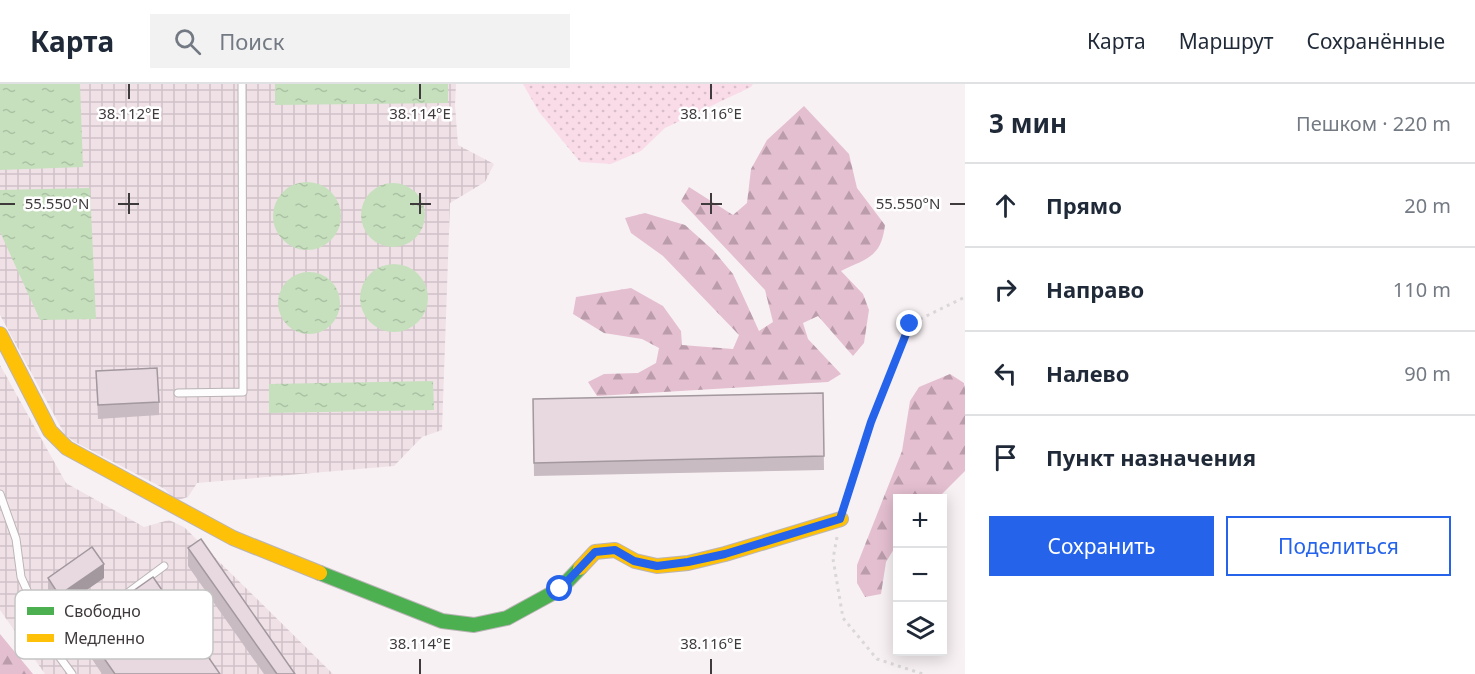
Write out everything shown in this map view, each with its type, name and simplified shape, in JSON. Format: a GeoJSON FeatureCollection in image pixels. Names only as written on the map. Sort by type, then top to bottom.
{"type":"FeatureCollection","features":[{"type":"Feature","properties":{"kind":"street"},"geometry":{"type":"LineString","coordinates":[[0,334],[50,432],[67,448],[233,538],[442,621],[474,625],[507,618],[560,589],[595,552],[615,550],[634,561],[657,566],[688,562],[746,548],[840,519]]}},
{"type":"Feature","properties":{"kind":"lane"},"geometry":{"type":"LineString","coordinates":[[178,393],[243,392],[242,84]]}},
{"type":"Feature","properties":{"kind":"lane"},"geometry":{"type":"LineString","coordinates":[[0,494],[16,539],[21,578],[26,590]]}},
{"type":"Feature","properties":{"kind":"lane"},"geometry":{"type":"LineString","coordinates":[[132,590],[164,566]]}},
{"type":"Feature","properties":{"kind":"lane"},"geometry":{"type":"LineString","coordinates":[[61,659],[72,674]]}},
{"type":"Feature","properties":{"kind":"path"},"geometry":{"type":"LineString","coordinates":[[923,674],[877,659],[843,618],[833,560],[840,519],[871,422],[910,324],[965,297]]}},
{"type":"Feature","properties":{"kind":"shaded area"},"geometry":{"type":"Polygon","coordinates":[[[0,84],[456,84],[458,145],[494,164],[485,182],[450,203],[442,430],[422,437],[394,466],[197,483],[188,497],[175,501],[165,489],[65,435],[0,315],[0,84]]]}},
{"type":"Feature","properties":{"kind":"shaded area"},"geometry":{"type":"Polygon","coordinates":[[[523,84],[753,84],[665,128],[641,151],[611,164],[580,162],[539,112],[523,84]]]}},
{"type":"Feature","properties":{"kind":"shaded area"},"geometry":{"type":"Polygon","coordinates":[[[0,365],[66,483],[144,527],[169,520],[184,527],[333,674],[45,674],[34,659],[213,659],[213,590],[15,590],[15,631],[0,610],[0,365]]]}},
{"type":"Feature","properties":{"kind":"green space"},"geometry":{"type":"Polygon","coordinates":[[[804,106],[849,154],[857,188],[885,225],[876,251],[871,256],[841,271],[863,294],[869,310],[864,343],[853,356],[818,316],[803,323],[808,339],[841,374],[828,382],[597,396],[588,382],[604,374],[638,373],[656,363],[659,348],[642,339],[604,333],[573,314],[576,297],[631,288],[663,306],[681,331],[682,345],[733,349],[739,335],[663,256],[631,233],[625,218],[645,213],[685,225],[713,250],[733,274],[759,331],[773,322],[765,290],[681,201],[689,187],[733,215],[747,203],[751,169],[767,140],[804,106]]]}},
{"type":"Feature","properties":{"kind":"green space"},"geometry":{"type":"Polygon","coordinates":[[[950,374],[964,383],[965,471],[942,494],[893,494],[893,551],[886,562],[881,594],[865,597],[857,583],[857,565],[902,451],[910,401],[919,387],[950,374]]]}},
{"type":"Feature","properties":{"kind":"green space"},"geometry":{"type":"Polygon","coordinates":[[[0,634],[15,652],[15,659],[21,659],[33,674],[0,674],[0,634]]]}},
{"type":"Feature","properties":{"kind":"water"},"geometry":{"type":"Polygon","coordinates":[[[0,84],[80,84],[83,167],[0,170],[0,84]]]}},
{"type":"Feature","properties":{"kind":"water"},"geometry":{"type":"Polygon","coordinates":[[[275,84],[448,84],[448,103],[275,105],[275,84]]]}},
{"type":"Feature","properties":{"kind":"water"},"geometry":{"type":"Polygon","coordinates":[[[307,182],[320,185],[331,192],[338,203],[341,216],[338,229],[331,240],[320,247],[307,250],[294,247],[283,240],[276,229],[273,216],[276,203],[283,192],[294,185],[307,182]]]}},
{"type":"Feature","properties":{"kind":"water"},"geometry":{"type":"Polygon","coordinates":[[[393,183],[405,185],[416,192],[423,203],[425,215],[423,227],[416,238],[405,245],[393,247],[381,245],[370,238],[363,227],[361,215],[363,203],[370,192],[381,185],[393,183]]]}},
{"type":"Feature","properties":{"kind":"water"},"geometry":{"type":"Polygon","coordinates":[[[90,188],[96,319],[40,320],[0,232],[0,190],[90,188]]]}},
{"type":"Feature","properties":{"kind":"water"},"geometry":{"type":"Polygon","coordinates":[[[387,264],[401,264],[413,269],[423,279],[428,298],[423,317],[413,327],[401,332],[387,332],[375,327],[365,317],[360,305],[360,291],[365,279],[375,269],[387,264]]]}},
{"type":"Feature","properties":{"kind":"water"},"geometry":{"type":"Polygon","coordinates":[[[303,272],[315,272],[331,281],[338,291],[340,303],[338,315],[331,325],[315,334],[303,334],[292,329],[283,320],[278,309],[278,297],[283,286],[292,277],[303,272]]]}},
{"type":"Feature","properties":{"kind":"water"},"geometry":{"type":"Polygon","coordinates":[[[433,381],[434,410],[269,413],[269,384],[433,381]]]}},
{"type":"Feature","properties":{"kind":"building"},"geometry":{"type":"Polygon","coordinates":[[[157,368],[159,402],[98,405],[96,371],[157,368]]]}},
{"type":"Feature","properties":{"kind":"building"},"geometry":{"type":"Polygon","coordinates":[[[823,393],[824,456],[534,463],[533,399],[823,393]]]}},
{"type":"Feature","properties":{"kind":"building"},"geometry":{"type":"Polygon","coordinates":[[[201,539],[295,674],[277,674],[188,548],[201,539]]]}},
{"type":"Feature","properties":{"kind":"building"},"geometry":{"type":"Polygon","coordinates":[[[92,547],[104,564],[66,590],[56,590],[48,578],[92,547]]]}},
{"type":"Feature","properties":{"kind":"building"},"geometry":{"type":"Polygon","coordinates":[[[153,577],[162,590],[135,590],[153,577]]]}},
{"type":"Feature","properties":{"kind":"building"},"geometry":{"type":"Polygon","coordinates":[[[104,659],[210,659],[220,674],[115,674],[104,659]]]}},
{"type":"Feature","properties":{"kind":"traffic: fast"},"geometry":{"type":"LineString","coordinates":[[320,573],[442,621],[474,625],[507,618],[560,589],[580,568]]}},
{"type":"Feature","properties":{"kind":"traffic: slow"},"geometry":{"type":"LineString","coordinates":[[0,334],[50,431],[67,448],[233,538],[320,573]]}},
{"type":"Feature","properties":{"kind":"traffic: slow"},"geometry":{"type":"LineString","coordinates":[[580,568],[595,552],[615,550],[635,561],[657,566],[688,563],[841,519]]}},
{"type":"Feature","properties":{"kind":"route"},"geometry":{"type":"LineString","coordinates":[[560,589],[595,552],[615,550],[634,561],[657,566],[688,562],[796,534],[840,519],[871,422],[910,324]]}}]}
